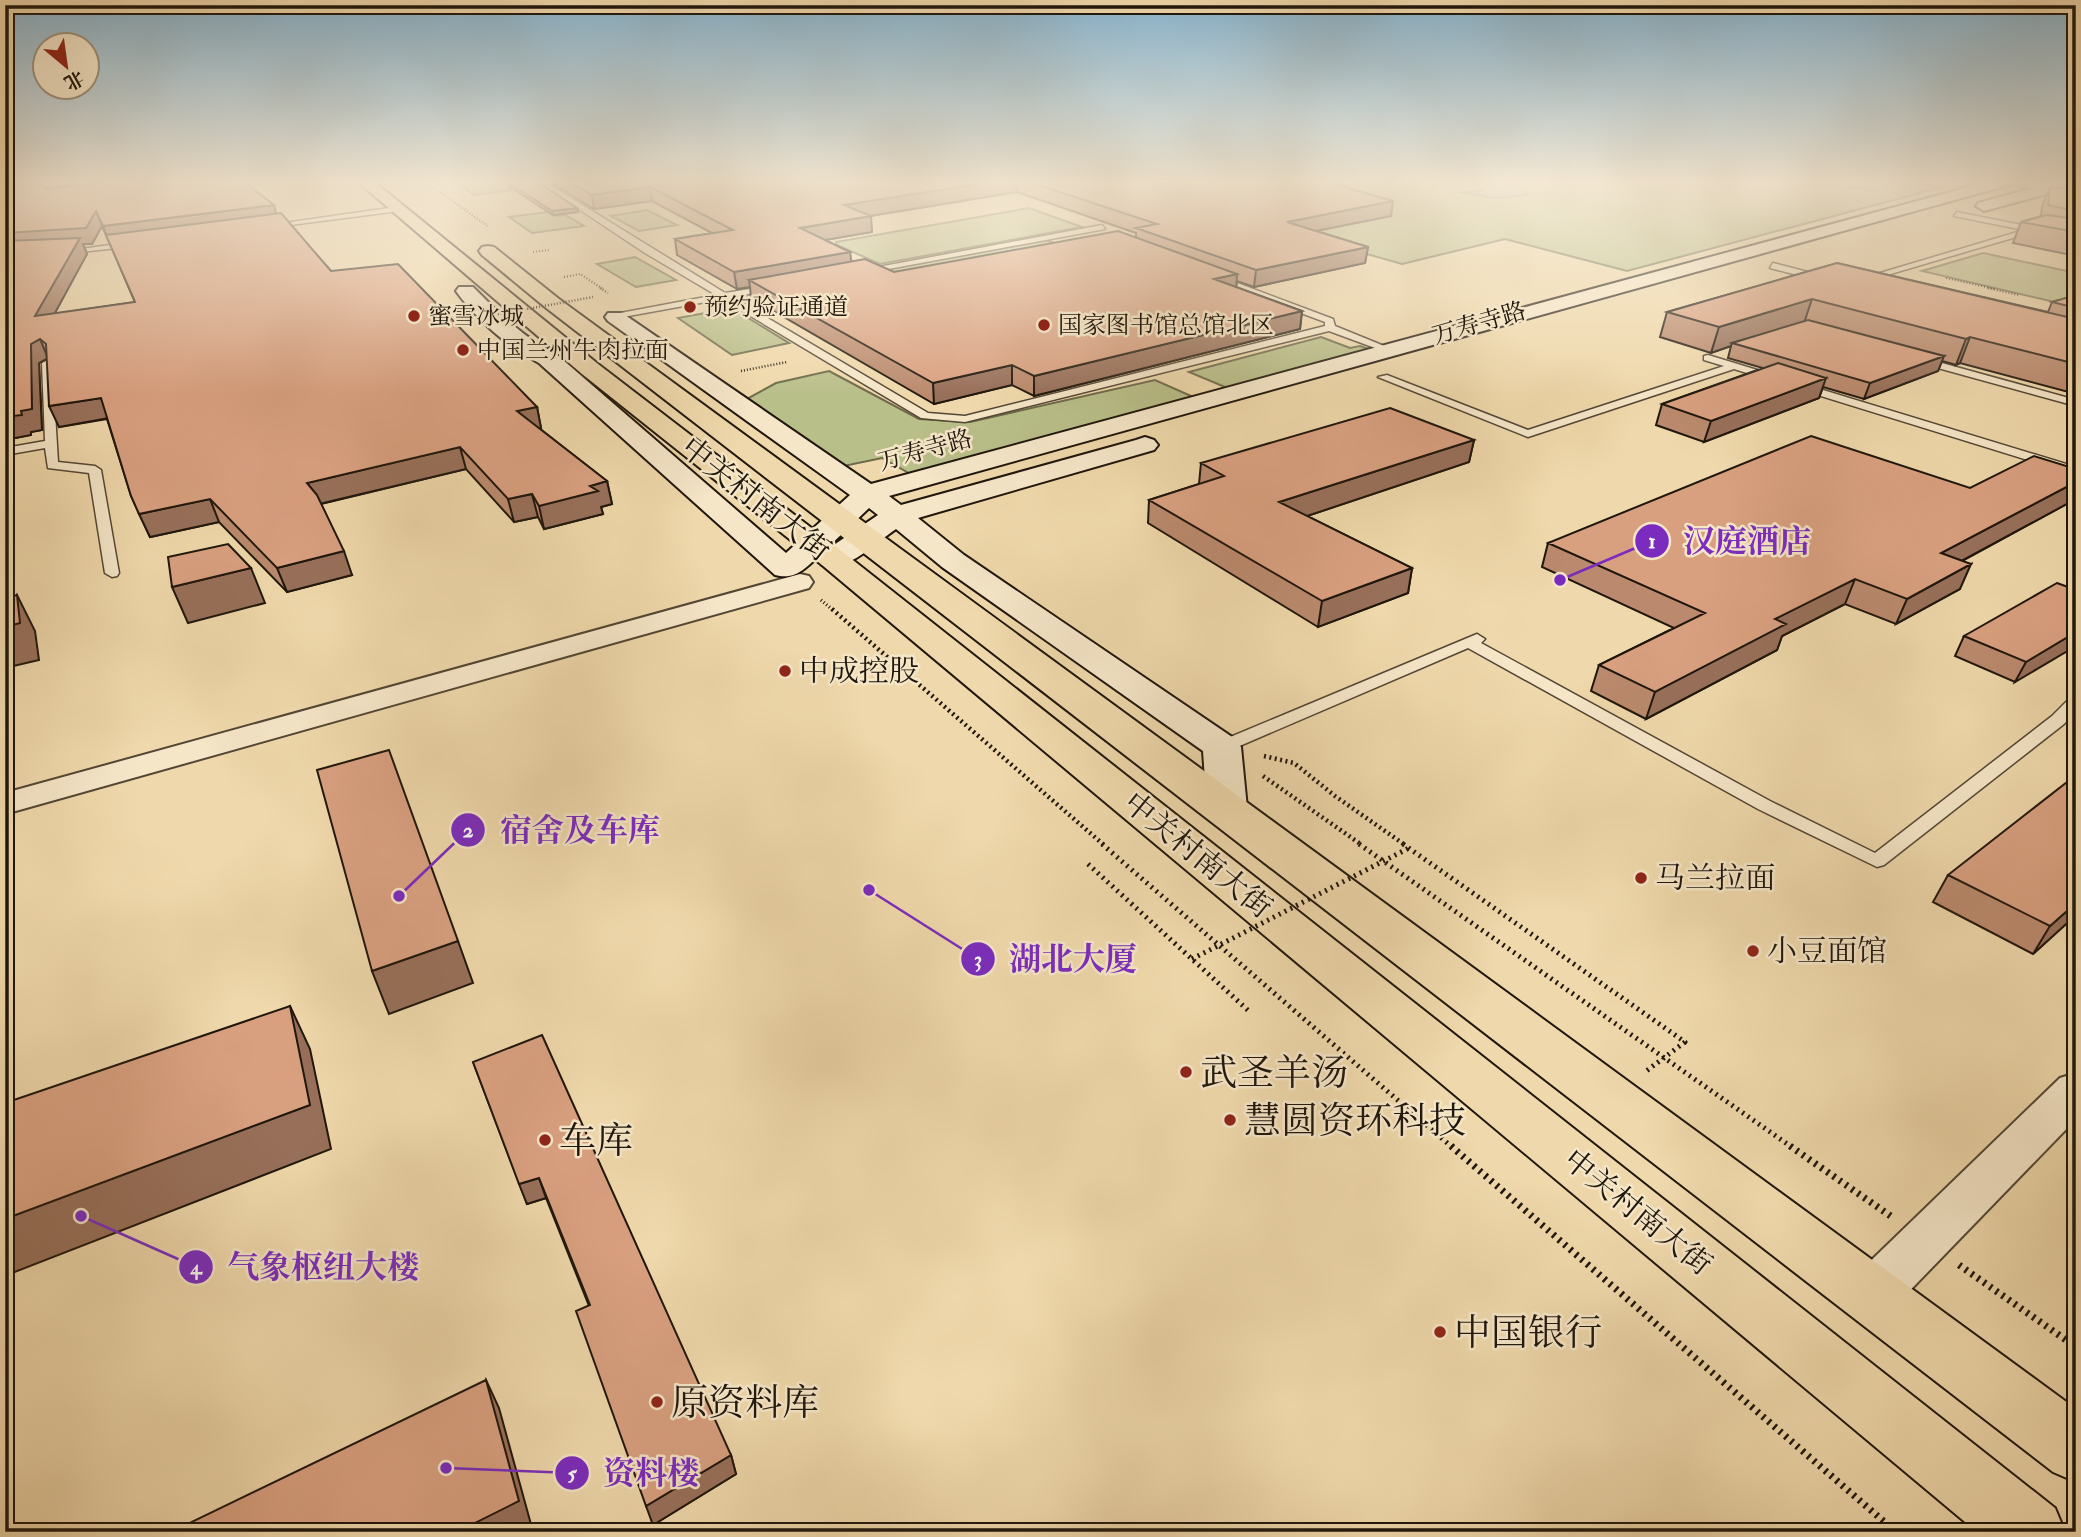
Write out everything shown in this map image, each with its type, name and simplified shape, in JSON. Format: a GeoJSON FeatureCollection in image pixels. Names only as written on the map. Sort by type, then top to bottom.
{"type":"FeatureCollection","features":[{"type":"Feature","properties":{"kind":"main road","name":"中关村南大街"},"geometry":{"type":"LineString","coordinates":[[439,252],[469,282],[590,369],[1227,808],[2076,1450]]}},
{"type":"Feature","properties":{"kind":"main road","name":"中关村南大街"},"geometry":{"type":"LineString","coordinates":[[489,252],[2031,1532]]}},
{"type":"Feature","properties":{"kind":"main road"},"geometry":{"type":"LineString","coordinates":[[552,303],[606,303]]}},
{"type":"Feature","properties":{"kind":"main road"},"geometry":{"type":"LineString","coordinates":[[547,358],[590,369]]}},
{"type":"Feature","properties":{"kind":"street","name":"万寿寺路"},"geometry":{"type":"LineString","coordinates":[[838,540],[1389,350],[1748,252]]}},
{"type":"Feature","properties":{"kind":"street"},"geometry":{"type":"LineString","coordinates":[[1679,293],[1824,252]]}},
{"type":"Feature","properties":{"kind":"street","name":"中关村南大街"},"geometry":{"type":"LineString","coordinates":[[469,282],[531,351],[547,358],[838,540],[953,561],[1222,747],[1227,808]]}},
{"type":"Feature","properties":{"kind":"street","name":"中关村南大街"},"geometry":{"type":"LineString","coordinates":[[606,303],[703,379],[838,540]]}},
{"type":"Feature","properties":{"kind":"street","name":"万寿寺路"},"geometry":{"type":"LineString","coordinates":[[1357,384],[1410,369]]}},
{"type":"Feature","properties":{"kind":"street","name":"万寿寺路"},"geometry":{"type":"LineString","coordinates":[[838,540],[1160,440]]}},
{"type":"Feature","properties":{"kind":"street"},"geometry":{"type":"LineString","coordinates":[[5,787],[276,716],[838,540]]}},
{"type":"Feature","properties":{"kind":"street"},"geometry":{"type":"LineString","coordinates":[[5,804],[838,540]]}},
{"type":"Feature","properties":{"kind":"street"},"geometry":{"type":"LineString","coordinates":[[1871,1294],[2076,1090]]}},
{"type":"Feature","properties":{"kind":"lane"},"geometry":{"type":"LineString","coordinates":[[653,252],[925,416],[965,419],[1330,328],[1389,350]]}},
{"type":"Feature","properties":{"kind":"lane"},"geometry":{"type":"LineString","coordinates":[[844,274],[966,252]]}},
{"type":"Feature","properties":{"kind":"lane"},"geometry":{"type":"LineString","coordinates":[[1876,292],[1850,285],[1960,252]]}},
{"type":"Feature","properties":{"kind":"lane"},"geometry":{"type":"LineString","coordinates":[[1773,266],[1838,282]]}},
{"type":"Feature","properties":{"kind":"lane"},"geometry":{"type":"LineString","coordinates":[[1202,273],[1331,321],[1330,328]]}},
{"type":"Feature","properties":{"kind":"lane"},"geometry":{"type":"LineString","coordinates":[[606,303],[724,296],[777,286]]}},
{"type":"Feature","properties":{"kind":"lane"},"geometry":{"type":"LineString","coordinates":[[1732,351],[1708,358],[2076,471]]}},
{"type":"Feature","properties":{"kind":"lane"},"geometry":{"type":"LineString","coordinates":[[1907,357],[2076,402]]}},
{"type":"Feature","properties":{"kind":"lane"},"geometry":{"type":"LineString","coordinates":[[47,363],[52,465],[95,470],[112,573]]}},
{"type":"Feature","properties":{"kind":"lane"},"geometry":{"type":"LineString","coordinates":[[1383,377],[1528,434],[1734,366]]}},
{"type":"Feature","properties":{"kind":"lane"},"geometry":{"type":"LineString","coordinates":[[5,452],[50,444]]}},
{"type":"Feature","properties":{"kind":"lane"},"geometry":{"type":"LineString","coordinates":[[1222,747],[1474,640],[1764,805],[1877,861],[2058,720],[2076,701]]}},
{"type":"Feature","properties":{"kind":"path"},"geometry":{"type":"LineString","coordinates":[[526,253],[536,252]]}},
{"type":"Feature","properties":{"kind":"path"},"geometry":{"type":"LineString","coordinates":[[1904,269],[2019,295]]}},
{"type":"Feature","properties":{"kind":"path"},"geometry":{"type":"LineString","coordinates":[[560,277],[580,274],[606,303]]}},
{"type":"Feature","properties":{"kind":"path"},"geometry":{"type":"LineString","coordinates":[[483,317],[606,303]]}},
{"type":"Feature","properties":{"kind":"path"},"geometry":{"type":"LineString","coordinates":[[703,379],[822,354]]}},
{"type":"Feature","properties":{"kind":"path"},"geometry":{"type":"LineString","coordinates":[[838,540],[1896,1532]]}},
{"type":"Feature","properties":{"kind":"path"},"geometry":{"type":"LineString","coordinates":[[1222,747],[1294,763],[1335,796],[1685,1042],[1641,1074]]}},
{"type":"Feature","properties":{"kind":"path"},"geometry":{"type":"LineString","coordinates":[[1222,747],[2076,1347]]}},
{"type":"Feature","properties":{"kind":"path"},"geometry":{"type":"LineString","coordinates":[[1192,959],[1409,848]]}},
{"type":"Feature","properties":{"kind":"path"},"geometry":{"type":"LineString","coordinates":[[1088,864],[1251,1013]]}},
{"type":"Feature","properties":{"kind":"green space"},"geometry":{"type":"Polygon","coordinates":[[[852,252],[947,252],[880,264],[852,252]]]}},
{"type":"Feature","properties":{"kind":"green space"},"geometry":{"type":"Polygon","coordinates":[[[983,252],[1066,252],[762,311],[738,297],[983,252]]]}},
{"type":"Feature","properties":{"kind":"green space"},"geometry":{"type":"Polygon","coordinates":[[[1359,252],[1453,252],[1402,264],[1359,252]]]}},
{"type":"Feature","properties":{"kind":"green space"},"geometry":{"type":"Polygon","coordinates":[[[1554,252],[1700,252],[1627,271],[1554,252]]]}},
{"type":"Feature","properties":{"kind":"green space"},"geometry":{"type":"Polygon","coordinates":[[[1983,253],[2076,273],[2076,307],[1922,271],[1983,253]]]}},
{"type":"Feature","properties":{"kind":"green space"},"geometry":{"type":"Polygon","coordinates":[[[635,257],[676,280],[636,287],[597,264],[635,257]]]}},
{"type":"Feature","properties":{"kind":"green space"},"geometry":{"type":"Polygon","coordinates":[[[732,308],[789,343],[732,355],[678,318],[732,308]]]}},
{"type":"Feature","properties":{"kind":"green space"},"geometry":{"type":"Polygon","coordinates":[[[1321,337],[1350,348],[1360,346],[1375,351],[1232,390],[1189,372],[1321,337]]]}},
{"type":"Feature","properties":{"kind":"green space"},"geometry":{"type":"Polygon","coordinates":[[[829,371],[919,419],[970,422],[1155,380],[1198,399],[914,476],[882,458],[839,467],[743,401],[776,383],[829,371]]]}},
{"type":"Feature","properties":{"kind":"building"},"geometry":{"type":"Polygon","coordinates":[[[5,252],[72,252],[35,316],[135,302],[113,252],[314,252],[331,271],[398,264],[537,407],[517,411],[607,481],[590,486],[598,491],[539,506],[532,494],[508,499],[460,447],[307,483],[317,495],[344,551],[277,568],[210,499],[139,514],[101,398],[49,406],[46,344],[40,339],[31,344],[32,409],[21,411],[22,415],[5,417],[5,252]]]}},
{"type":"Feature","properties":{"kind":"building"},"geometry":{"type":"Polygon","coordinates":[[[698,252],[850,252],[734,272],[698,252]]]}},
{"type":"Feature","properties":{"kind":"building","name":"国家图书馆总馆北区"},"geometry":{"type":"Polygon","coordinates":[[[1005,252],[1175,252],[1237,274],[1214,279],[1302,311],[1034,376],[1012,365],[933,383],[749,280],[865,259],[894,272],[1005,252]]]}},
{"type":"Feature","properties":{"kind":"building"},"geometry":{"type":"Polygon","coordinates":[[[1204,252],[1345,252],[1256,270],[1204,252]]]}},
{"type":"Feature","properties":{"kind":"building"},"geometry":{"type":"Polygon","coordinates":[[[1837,263],[2076,319],[2076,364],[1812,299],[1719,327],[1667,312],[1837,263]]]}},
{"type":"Feature","properties":{"kind":"building"},"geometry":{"type":"Polygon","coordinates":[[[2076,295],[2076,308],[2052,302],[2076,295]]]}},
{"type":"Feature","properties":{"kind":"building"},"geometry":{"type":"Polygon","coordinates":[[[1808,320],[1944,356],[1870,383],[1732,343],[1808,320]]]}},
{"type":"Feature","properties":{"kind":"building"},"geometry":{"type":"Polygon","coordinates":[[[1778,363],[1826,378],[1711,421],[1662,404],[1778,363]]]}},
{"type":"Feature","properties":{"kind":"building"},"geometry":{"type":"Polygon","coordinates":[[[1390,408],[1474,440],[1279,502],[1412,568],[1322,601],[1149,500],[1224,476],[1201,463],[1390,408]]]}},
{"type":"Feature","properties":{"kind":"building"},"geometry":{"type":"Polygon","coordinates":[[[1811,436],[1970,488],[2034,456],[2076,469],[2076,482],[1941,553],[1971,564],[1907,599],[1855,579],[1775,619],[1786,624],[1655,692],[1599,665],[1705,613],[1548,543],[1811,436]]]}},
{"type":"Feature","properties":{"kind":"building"},"geometry":{"type":"Polygon","coordinates":[[[228,544],[251,568],[172,587],[168,557],[228,544]]]}},
{"type":"Feature","properties":{"kind":"building"},"geometry":{"type":"Polygon","coordinates":[[[2057,583],[2076,590],[2076,632],[2026,662],[1964,636],[2057,583]]]}},
{"type":"Feature","properties":{"kind":"building"},"geometry":{"type":"Polygon","coordinates":[[[17,595],[20,623],[5,627],[5,598],[17,595]]]}},
{"type":"Feature","properties":{"kind":"building"},"geometry":{"type":"Polygon","coordinates":[[[389,750],[458,941],[372,971],[317,770],[389,750]]]}},
{"type":"Feature","properties":{"kind":"building"},"geometry":{"type":"Polygon","coordinates":[[[2076,775],[2076,903],[2050,926],[1948,875],[2076,775]]]}},
{"type":"Feature","properties":{"kind":"building"},"geometry":{"type":"Polygon","coordinates":[[[290,1006],[310,1105],[5,1219],[5,1103],[290,1006]]]}},
{"type":"Feature","properties":{"kind":"building"},"geometry":{"type":"Polygon","coordinates":[[[542,1035],[731,1455],[646,1506],[576,1311],[590,1305],[539,1178],[519,1184],[473,1062],[542,1035]]]}},
{"type":"Feature","properties":{"kind":"building"},"geometry":{"type":"Polygon","coordinates":[[[486,1380],[519,1501],[457,1532],[171,1532],[486,1380]]]}},
{"type":"Feature","properties":{"kind":"place","name":"预约验证通道"},"geometry":{"type":"Point","coordinates":[690,307]}},
{"type":"Feature","properties":{"kind":"place","name":"蜜雪冰城"},"geometry":{"type":"Point","coordinates":[414,316]}},
{"type":"Feature","properties":{"kind":"place","name":"国家图书馆总馆北区"},"geometry":{"type":"Point","coordinates":[1044,325]}},
{"type":"Feature","properties":{"kind":"place","name":"中国兰州牛肉拉面"},"geometry":{"type":"Point","coordinates":[463,350]}},
{"type":"Feature","properties":{"kind":"place","name":"汉庭酒店"},"geometry":{"type":"Point","coordinates":[1560,580]}},
{"type":"Feature","properties":{"kind":"place","name":"中成控股"},"geometry":{"type":"Point","coordinates":[785,671]}},
{"type":"Feature","properties":{"kind":"place","name":"马兰拉面"},"geometry":{"type":"Point","coordinates":[1641,878]}},
{"type":"Feature","properties":{"kind":"place","name":"湖北大厦"},"geometry":{"type":"Point","coordinates":[869,890]}},
{"type":"Feature","properties":{"kind":"place","name":"宿舍及车库"},"geometry":{"type":"Point","coordinates":[399,896]}},
{"type":"Feature","properties":{"kind":"place","name":"小豆面馆"},"geometry":{"type":"Point","coordinates":[1753,951]}},
{"type":"Feature","properties":{"kind":"place","name":"武圣羊汤"},"geometry":{"type":"Point","coordinates":[1186,1072]}},
{"type":"Feature","properties":{"kind":"place","name":"慧圆资环科技"},"geometry":{"type":"Point","coordinates":[1230,1120]}},
{"type":"Feature","properties":{"kind":"place","name":"车库"},"geometry":{"type":"Point","coordinates":[545,1140]}},
{"type":"Feature","properties":{"kind":"place","name":"气象枢纽大楼"},"geometry":{"type":"Point","coordinates":[81,1216]}},
{"type":"Feature","properties":{"kind":"place","name":"中国银行"},"geometry":{"type":"Point","coordinates":[1440,1332]}},
{"type":"Feature","properties":{"kind":"place","name":"原资料库"},"geometry":{"type":"Point","coordinates":[657,1402]}},
{"type":"Feature","properties":{"kind":"place","name":"资料楼"},"geometry":{"type":"Point","coordinates":[446,1468]}}]}
